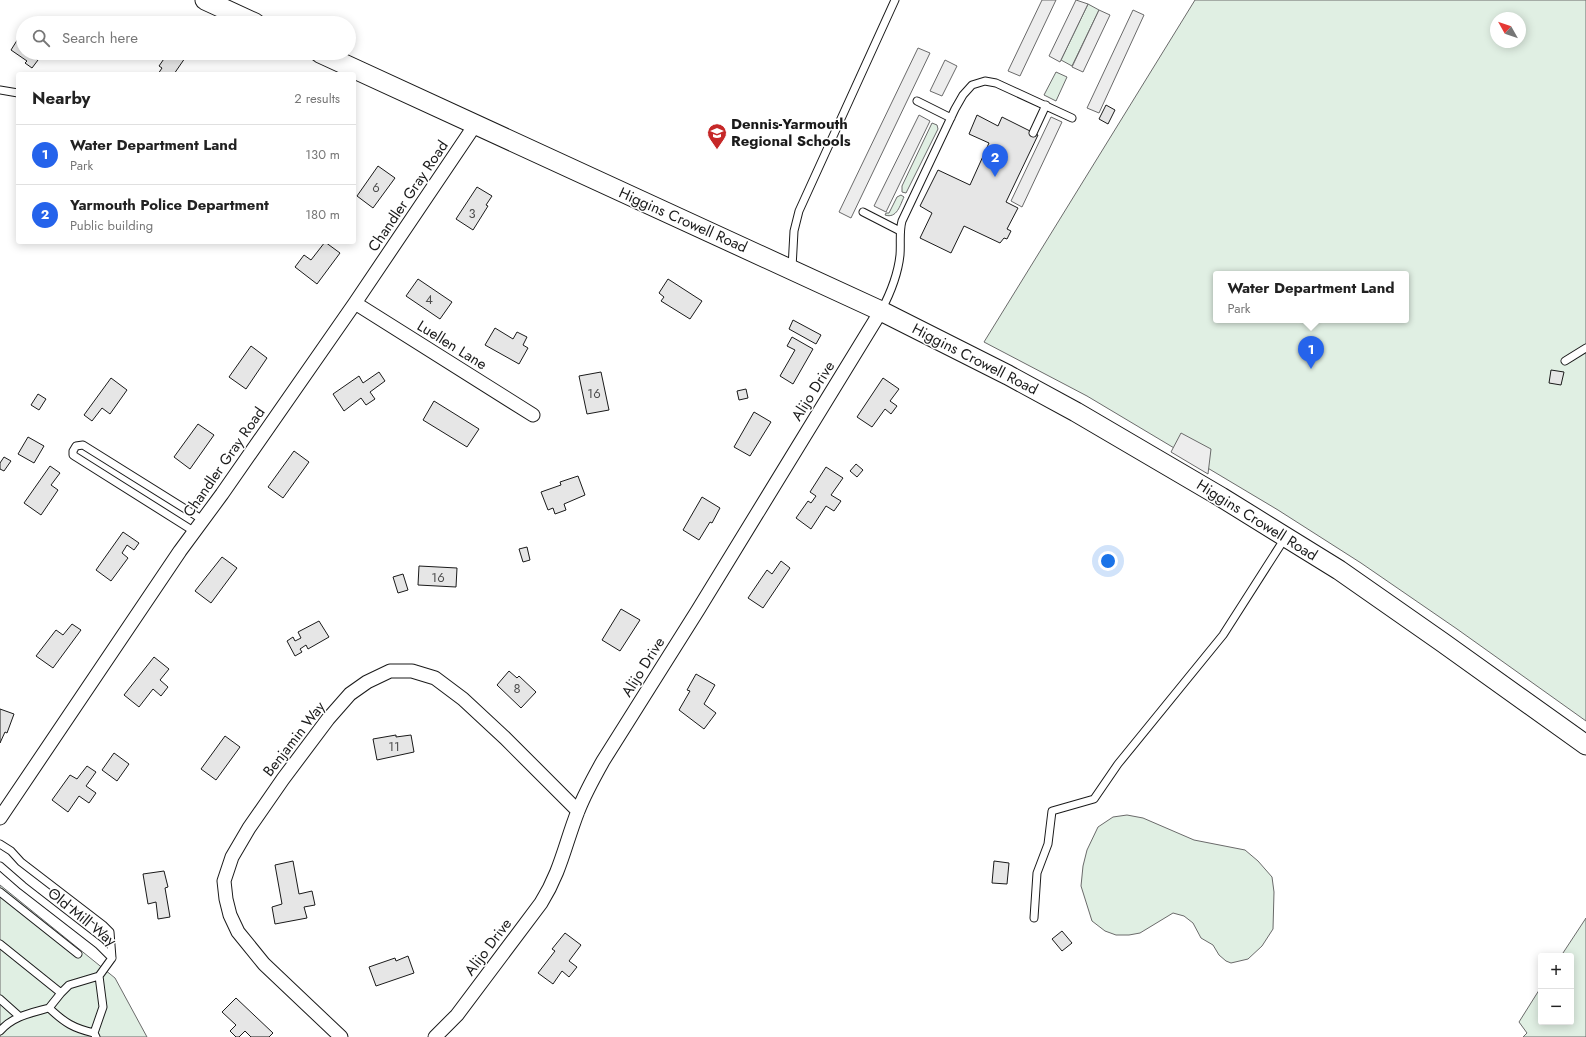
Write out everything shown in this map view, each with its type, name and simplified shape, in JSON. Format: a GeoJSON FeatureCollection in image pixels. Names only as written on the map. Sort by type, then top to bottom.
{"type":"FeatureCollection","features":[{"type":"Feature","properties":{"kind":"main road"},"geometry":{"type":"LineString","coordinates":[[205,0],[240,16]]}},
{"type":"Feature","properties":{"kind":"main road","name":"Higgins Crowell Road"},"geometry":{"type":"LineString","coordinates":[[335,60],[881,311],[1008,375],[1076,412],[1221,497],[1339,570],[1586,745]]}},
{"type":"Feature","properties":{"kind":"street","name":"Chandler Gray Road"},"geometry":{"type":"LineString","coordinates":[[0,818],[76,703],[355,303],[475,125]]}},
{"type":"Feature","properties":{"kind":"street","name":"Luellen Lane"},"geometry":{"type":"LineString","coordinates":[[355,303],[533,415]]}},
{"type":"Feature","properties":{"kind":"street","name":"Alijo Drive"},"geometry":{"type":"LineString","coordinates":[[435,1037],[457,1015],[542,903],[560,867],[578,811],[603,761],[698,610],[881,311]]}},
{"type":"Feature","properties":{"kind":"street","name":"Benjamin Way"},"geometry":{"type":"LineString","coordinates":[[341,1037],[264,964],[238,932],[230,915],[224,881],[232,857],[249,828],[296,761],[328,719],[350,694],[367,682],[390,671],[412,671],[435,678],[463,700],[505,738],[578,811]]}},
{"type":"Feature","properties":{"kind":"lane"},"geometry":{"type":"LineString","coordinates":[[792,269],[794,231],[798,211],[895,0]]}},
{"type":"Feature","properties":{"kind":"lane"},"geometry":{"type":"LineString","coordinates":[[881,311],[891,289],[898,268],[902,221],[951,118],[967,89],[978,82],[985,81],[996,83],[1072,118]]}},
{"type":"Feature","properties":{"kind":"lane"},"geometry":{"type":"LineString","coordinates":[[0,90],[16,93]]}},
{"type":"Feature","properties":{"kind":"lane"},"geometry":{"type":"LineString","coordinates":[[917,101],[951,118]]}},
{"type":"Feature","properties":{"kind":"lane"},"geometry":{"type":"LineString","coordinates":[[1033,132],[1046,105]]}},
{"type":"Feature","properties":{"kind":"lane"},"geometry":{"type":"LineString","coordinates":[[863,212],[900,231]]}},
{"type":"Feature","properties":{"kind":"lane"},"geometry":{"type":"LineString","coordinates":[[1565,361],[1586,348]]}},
{"type":"Feature","properties":{"kind":"lane"},"geometry":{"type":"LineString","coordinates":[[194,532],[73,455],[73,451],[76,446],[82,445],[204,520]]}},
{"type":"Feature","properties":{"kind":"lane"},"geometry":{"type":"LineString","coordinates":[[1034,918],[1037,873],[1048,844],[1052,811],[1094,799],[1118,764],[1224,635],[1285,538]]}},
{"type":"Feature","properties":{"kind":"lane","name":"Old Mill Way"},"geometry":{"type":"LineString","coordinates":[[0,844],[11,851],[21,862],[110,932],[112,958]]}},
{"type":"Feature","properties":{"kind":"lane","name":"Old Mill Way"},"geometry":{"type":"LineString","coordinates":[[0,866],[23,886],[99,944],[112,958]]}},
{"type":"Feature","properties":{"kind":"lane"},"geometry":{"type":"LineString","coordinates":[[0,892],[78,954]]}},
{"type":"Feature","properties":{"kind":"lane"},"geometry":{"type":"LineString","coordinates":[[0,944],[61,992]]}},
{"type":"Feature","properties":{"kind":"lane"},"geometry":{"type":"LineString","coordinates":[[0,1031],[4,1026],[19,1016],[49,1008],[61,992],[69,985],[99,976],[112,958]]}},
{"type":"Feature","properties":{"kind":"lane"},"geometry":{"type":"LineString","coordinates":[[49,1008],[63,1020],[78,1029],[95,1035],[103,1007],[99,976]]}},
{"type":"Feature","properties":{"kind":"lane"},"geometry":{"type":"LineString","coordinates":[[0,999],[19,1016]]}},
{"type":"Feature","properties":{"kind":"green space"},"geometry":{"type":"Polygon","coordinates":[[[1195,0],[1586,0],[1586,721],[1361,563],[1278,510],[1087,396],[984,342],[1195,0]]]}},
{"type":"Feature","properties":{"kind":"green space"},"geometry":{"type":"Polygon","coordinates":[[[1088,4],[1099,10],[1072,66],[1061,60],[1088,4]]]}},
{"type":"Feature","properties":{"kind":"green space"},"geometry":{"type":"Polygon","coordinates":[[[1056,72],[1067,77],[1056,101],[1044,95],[1056,72]]]}},
{"type":"Feature","properties":{"kind":"green space"},"geometry":{"type":"Polygon","coordinates":[[[932,123],[937,125],[938,129],[906,193],[902,192],[902,186],[932,123]]]}},
{"type":"Feature","properties":{"kind":"green space"},"geometry":{"type":"Polygon","coordinates":[[[901,195],[904,197],[898,210],[892,215],[885,215],[886,213],[889,213],[897,197],[901,195]]]}},
{"type":"Feature","properties":{"kind":"green space"},"geometry":{"type":"Polygon","coordinates":[[[1127,815],[1143,818],[1194,840],[1245,850],[1258,861],[1272,877],[1274,892],[1273,929],[1262,946],[1248,959],[1231,963],[1219,955],[1213,945],[1201,938],[1193,923],[1184,916],[1173,913],[1140,933],[1129,935],[1116,935],[1105,931],[1092,921],[1081,886],[1083,866],[1087,850],[1098,827],[1113,817],[1127,815]]]}},
{"type":"Feature","properties":{"kind":"green space"},"geometry":{"type":"Polygon","coordinates":[[[0,885],[115,978],[147,1037],[0,1037],[0,885]]]}},
{"type":"Feature","properties":{"kind":"green space"},"geometry":{"type":"Polygon","coordinates":[[[1586,918],[1586,1037],[1523,1037],[1527,1033],[1519,1022],[1538,992],[1538,1025],[1574,1025],[1574,953],[1563,953],[1586,918]]]}},
{"type":"Feature","properties":{"kind":"shaded area"},"geometry":{"type":"Polygon","coordinates":[[[1042,0],[1056,0],[1020,76],[1008,71],[1042,0]]]}},
{"type":"Feature","properties":{"kind":"shaded area"},"geometry":{"type":"Polygon","coordinates":[[[1076,0],[1088,4],[1060,62],[1049,56],[1076,0]]]}},
{"type":"Feature","properties":{"kind":"shaded area"},"geometry":{"type":"Polygon","coordinates":[[[1099,10],[1110,15],[1083,72],[1072,67],[1099,10]]]}},
{"type":"Feature","properties":{"kind":"shaded area"},"geometry":{"type":"Polygon","coordinates":[[[1133,10],[1144,15],[1099,113],[1087,108],[1133,10]]]}},
{"type":"Feature","properties":{"kind":"shaded area"},"geometry":{"type":"Polygon","coordinates":[[[918,48],[930,53],[851,218],[839,212],[918,48]]]}},
{"type":"Feature","properties":{"kind":"shaded area"},"geometry":{"type":"Polygon","coordinates":[[[945,60],[957,66],[942,96],[930,91],[945,60]]]}},
{"type":"Feature","properties":{"kind":"shaded area"},"geometry":{"type":"Polygon","coordinates":[[[919,115],[930,121],[886,212],[874,206],[919,115]]]}},
{"type":"Feature","properties":{"kind":"shaded area"},"geometry":{"type":"Polygon","coordinates":[[[1051,117],[1062,122],[1022,207],[1011,201],[1051,117]]]}},
{"type":"Feature","properties":{"kind":"shaded area"},"geometry":{"type":"Polygon","coordinates":[[[1181,433],[1211,449],[1208,474],[1171,452],[1181,433]]]}},
{"type":"Feature","properties":{"kind":"building"},"geometry":{"type":"Polygon","coordinates":[[[16,42],[16,53],[11,50],[16,42]]]}},
{"type":"Feature","properties":{"kind":"building"},"geometry":{"type":"Polygon","coordinates":[[[26,60],[38,60],[32,68],[25,63],[27,61],[26,60]]]}},
{"type":"Feature","properties":{"kind":"building"},"geometry":{"type":"Polygon","coordinates":[[[163,60],[184,60],[175,72],[159,72],[162,68],[159,66],[163,60]]]}},
{"type":"Feature","properties":{"kind":"building"},"geometry":{"type":"Polygon","coordinates":[[[1106,105],[1115,110],[1108,124],[1099,119],[1106,105]]]}},
{"type":"Feature","properties":{"kind":"building"},"geometry":{"type":"Polygon","coordinates":[[[977,115],[998,126],[1002,117],[1038,135],[1006,202],[1018,208],[1007,229],[1011,231],[1007,239],[1004,238],[1000,243],[964,226],[951,253],[920,238],[932,213],[920,206],[938,170],[970,185],[989,143],[969,134],[977,115]]]}},
{"type":"Feature","properties":{"kind":"building"},"geometry":{"type":"Polygon","coordinates":[[[378,166],[395,178],[373,208],[357,196],[378,166]]]}},
{"type":"Feature","properties":{"kind":"building"},"geometry":{"type":"Polygon","coordinates":[[[477,187],[492,196],[486,205],[488,206],[473,230],[456,219],[477,187]]]}},
{"type":"Feature","properties":{"kind":"building"},"geometry":{"type":"Polygon","coordinates":[[[323,244],[328,244],[340,253],[317,284],[295,267],[304,255],[311,260],[323,244]]]}},
{"type":"Feature","properties":{"kind":"building"},"geometry":{"type":"Polygon","coordinates":[[[418,279],[452,302],[440,319],[406,296],[418,279]]]}},
{"type":"Feature","properties":{"kind":"building"},"geometry":{"type":"Polygon","coordinates":[[[668,279],[702,301],[690,319],[661,301],[664,297],[659,293],[668,279]]]}},
{"type":"Feature","properties":{"kind":"building"},"geometry":{"type":"Polygon","coordinates":[[[793,320],[821,335],[816,344],[789,329],[793,320]]]}},
{"type":"Feature","properties":{"kind":"building"},"geometry":{"type":"Polygon","coordinates":[[[495,328],[513,339],[517,332],[527,337],[523,345],[528,348],[519,364],[485,345],[495,328]]]}},
{"type":"Feature","properties":{"kind":"building"},"geometry":{"type":"Polygon","coordinates":[[[792,337],[813,349],[793,384],[780,376],[795,350],[787,346],[792,337]]]}},
{"type":"Feature","properties":{"kind":"building"},"geometry":{"type":"Polygon","coordinates":[[[251,346],[267,358],[246,389],[229,377],[251,346]]]}},
{"type":"Feature","properties":{"kind":"building"},"geometry":{"type":"Polygon","coordinates":[[[1551,370],[1564,372],[1561,385],[1549,383],[1551,370]]]}},
{"type":"Feature","properties":{"kind":"building"},"geometry":{"type":"Polygon","coordinates":[[[379,372],[385,381],[370,392],[375,399],[366,405],[361,398],[344,411],[333,394],[359,376],[363,383],[379,372]]]}},
{"type":"Feature","properties":{"kind":"building"},"geometry":{"type":"Polygon","coordinates":[[[601,372],[609,410],[587,414],[579,376],[601,372]]]}},
{"type":"Feature","properties":{"kind":"building"},"geometry":{"type":"Polygon","coordinates":[[[111,378],[127,390],[110,414],[102,408],[92,421],[84,415],[111,378]]]}},
{"type":"Feature","properties":{"kind":"building"},"geometry":{"type":"Polygon","coordinates":[[[883,378],[899,389],[890,401],[897,406],[891,414],[885,409],[872,427],[857,417],[883,378]]]}},
{"type":"Feature","properties":{"kind":"building"},"geometry":{"type":"Polygon","coordinates":[[[746,389],[748,398],[739,400],[737,391],[746,389]]]}},
{"type":"Feature","properties":{"kind":"building"},"geometry":{"type":"Polygon","coordinates":[[[38,394],[46,399],[39,410],[31,405],[38,394]]]}},
{"type":"Feature","properties":{"kind":"building"},"geometry":{"type":"Polygon","coordinates":[[[434,401],[479,429],[467,447],[423,420],[434,401]]]}},
{"type":"Feature","properties":{"kind":"building"},"geometry":{"type":"Polygon","coordinates":[[[754,412],[771,422],[750,456],[734,447],[754,412]]]}},
{"type":"Feature","properties":{"kind":"building"},"geometry":{"type":"Polygon","coordinates":[[[198,424],[214,435],[190,469],[174,457],[198,424]]]}},
{"type":"Feature","properties":{"kind":"building"},"geometry":{"type":"Polygon","coordinates":[[[28,437],[44,446],[34,463],[18,454],[28,437]]]}},
{"type":"Feature","properties":{"kind":"building"},"geometry":{"type":"Polygon","coordinates":[[[294,451],[309,462],[283,498],[268,487],[294,451]]]}},
{"type":"Feature","properties":{"kind":"building"},"geometry":{"type":"Polygon","coordinates":[[[4,457],[11,461],[4,471],[0,469],[0,463],[4,457]]]}},
{"type":"Feature","properties":{"kind":"building"},"geometry":{"type":"Polygon","coordinates":[[[856,464],[863,470],[857,477],[850,471],[856,464]]]}},
{"type":"Feature","properties":{"kind":"building"},"geometry":{"type":"Polygon","coordinates":[[[50,466],[60,473],[51,485],[58,490],[41,515],[24,503],[50,466]]]}},
{"type":"Feature","properties":{"kind":"building"},"geometry":{"type":"Polygon","coordinates":[[[826,467],[843,478],[831,495],[841,501],[834,511],[826,506],[811,529],[796,518],[808,501],[811,503],[816,496],[810,492],[826,467]]]}},
{"type":"Feature","properties":{"kind":"building"},"geometry":{"type":"Polygon","coordinates":[[[578,476],[585,495],[564,504],[566,510],[555,514],[553,508],[548,510],[541,492],[561,485],[560,482],[578,476]]]}},
{"type":"Feature","properties":{"kind":"building"},"geometry":{"type":"Polygon","coordinates":[[[702,497],[720,508],[712,523],[710,522],[699,540],[683,530],[702,497]]]}},
{"type":"Feature","properties":{"kind":"building"},"geometry":{"type":"Polygon","coordinates":[[[123,532],[139,543],[134,550],[127,545],[122,553],[128,558],[111,581],[96,570],[123,532]]]}},
{"type":"Feature","properties":{"kind":"building"},"geometry":{"type":"Polygon","coordinates":[[[527,547],[530,560],[523,562],[519,549],[527,547]]]}},
{"type":"Feature","properties":{"kind":"building"},"geometry":{"type":"Polygon","coordinates":[[[222,557],[237,568],[211,603],[195,591],[222,557]]]}},
{"type":"Feature","properties":{"kind":"building"},"geometry":{"type":"Polygon","coordinates":[[[781,561],[790,568],[763,608],[748,598],[767,570],[772,574],[781,561]]]}},
{"type":"Feature","properties":{"kind":"building"},"geometry":{"type":"Polygon","coordinates":[[[419,566],[457,568],[456,587],[418,585],[419,566]]]}},
{"type":"Feature","properties":{"kind":"building"},"geometry":{"type":"Polygon","coordinates":[[[403,574],[408,590],[398,593],[393,577],[403,574]]]}},
{"type":"Feature","properties":{"kind":"building"},"geometry":{"type":"Polygon","coordinates":[[[621,609],[640,620],[620,651],[602,640],[621,609]]]}},
{"type":"Feature","properties":{"kind":"building"},"geometry":{"type":"Polygon","coordinates":[[[319,621],[329,637],[308,649],[306,645],[300,649],[302,652],[295,656],[287,641],[293,637],[295,641],[301,638],[298,632],[319,621]]]}},
{"type":"Feature","properties":{"kind":"building"},"geometry":{"type":"Polygon","coordinates":[[[72,624],[81,630],[53,668],[36,656],[56,630],[63,635],[72,624]]]}},
{"type":"Feature","properties":{"kind":"building"},"geometry":{"type":"Polygon","coordinates":[[[154,657],[169,669],[160,680],[168,687],[161,696],[153,689],[139,707],[124,695],[154,657]]]}},
{"type":"Feature","properties":{"kind":"building"},"geometry":{"type":"Polygon","coordinates":[[[509,671],[517,678],[519,676],[536,692],[521,708],[497,685],[509,671]]]}},
{"type":"Feature","properties":{"kind":"building"},"geometry":{"type":"Polygon","coordinates":[[[696,674],[715,685],[704,704],[716,713],[704,729],[679,710],[690,691],[687,690],[696,674]]]}},
{"type":"Feature","properties":{"kind":"building"},"geometry":{"type":"Polygon","coordinates":[[[0,709],[14,714],[7,733],[5,732],[0,743],[0,709]]]}},
{"type":"Feature","properties":{"kind":"building"},"geometry":{"type":"Polygon","coordinates":[[[396,735],[396,737],[411,735],[414,752],[377,760],[373,739],[396,735]]]}},
{"type":"Feature","properties":{"kind":"building"},"geometry":{"type":"Polygon","coordinates":[[[225,736],[240,747],[216,780],[201,769],[225,736]]]}},
{"type":"Feature","properties":{"kind":"building"},"geometry":{"type":"Polygon","coordinates":[[[114,753],[129,764],[117,781],[102,770],[114,753]]]}},
{"type":"Feature","properties":{"kind":"building"},"geometry":{"type":"Polygon","coordinates":[[[87,766],[96,772],[86,786],[96,793],[89,803],[79,796],[68,812],[52,800],[70,775],[77,779],[87,766]]]}},
{"type":"Feature","properties":{"kind":"building"},"geometry":{"type":"Polygon","coordinates":[[[293,861],[299,894],[312,891],[315,905],[304,907],[307,918],[275,924],[272,907],[282,904],[275,865],[293,861]]]}},
{"type":"Feature","properties":{"kind":"building"},"geometry":{"type":"Polygon","coordinates":[[[994,861],[1009,863],[1007,884],[992,883],[994,861]]]}},
{"type":"Feature","properties":{"kind":"building"},"geometry":{"type":"Polygon","coordinates":[[[164,871],[168,887],[165,888],[170,917],[158,919],[156,902],[148,904],[143,874],[164,871]]]}},
{"type":"Feature","properties":{"kind":"building"},"geometry":{"type":"Polygon","coordinates":[[[1062,931],[1072,943],[1062,951],[1052,939],[1062,931]]]}},
{"type":"Feature","properties":{"kind":"building"},"geometry":{"type":"Polygon","coordinates":[[[565,933],[581,945],[569,961],[577,967],[569,977],[562,971],[553,984],[538,973],[555,951],[552,949],[565,933]]]}},
{"type":"Feature","properties":{"kind":"building"},"geometry":{"type":"Polygon","coordinates":[[[408,956],[414,973],[376,986],[369,967],[395,958],[396,961],[408,956]]]}},
{"type":"Feature","properties":{"kind":"building"},"geometry":{"type":"Polygon","coordinates":[[[236,998],[273,1033],[269,1037],[251,1037],[245,1031],[239,1037],[236,1037],[230,1031],[236,1025],[222,1012],[236,998]]]}},
{"type":"Feature","properties":{"kind":"place","name":"Dennis-Yarmouth Regional Schools"},"geometry":{"type":"Point","coordinates":[717,150]}},
{"type":"Feature","properties":{"kind":"place","name":"Yarmouth Police Department"},"geometry":{"type":"Point","coordinates":[995,177]}},
{"type":"Feature","properties":{"kind":"place","name":"Water Department Land"},"geometry":{"type":"Point","coordinates":[1311,369]}}]}
